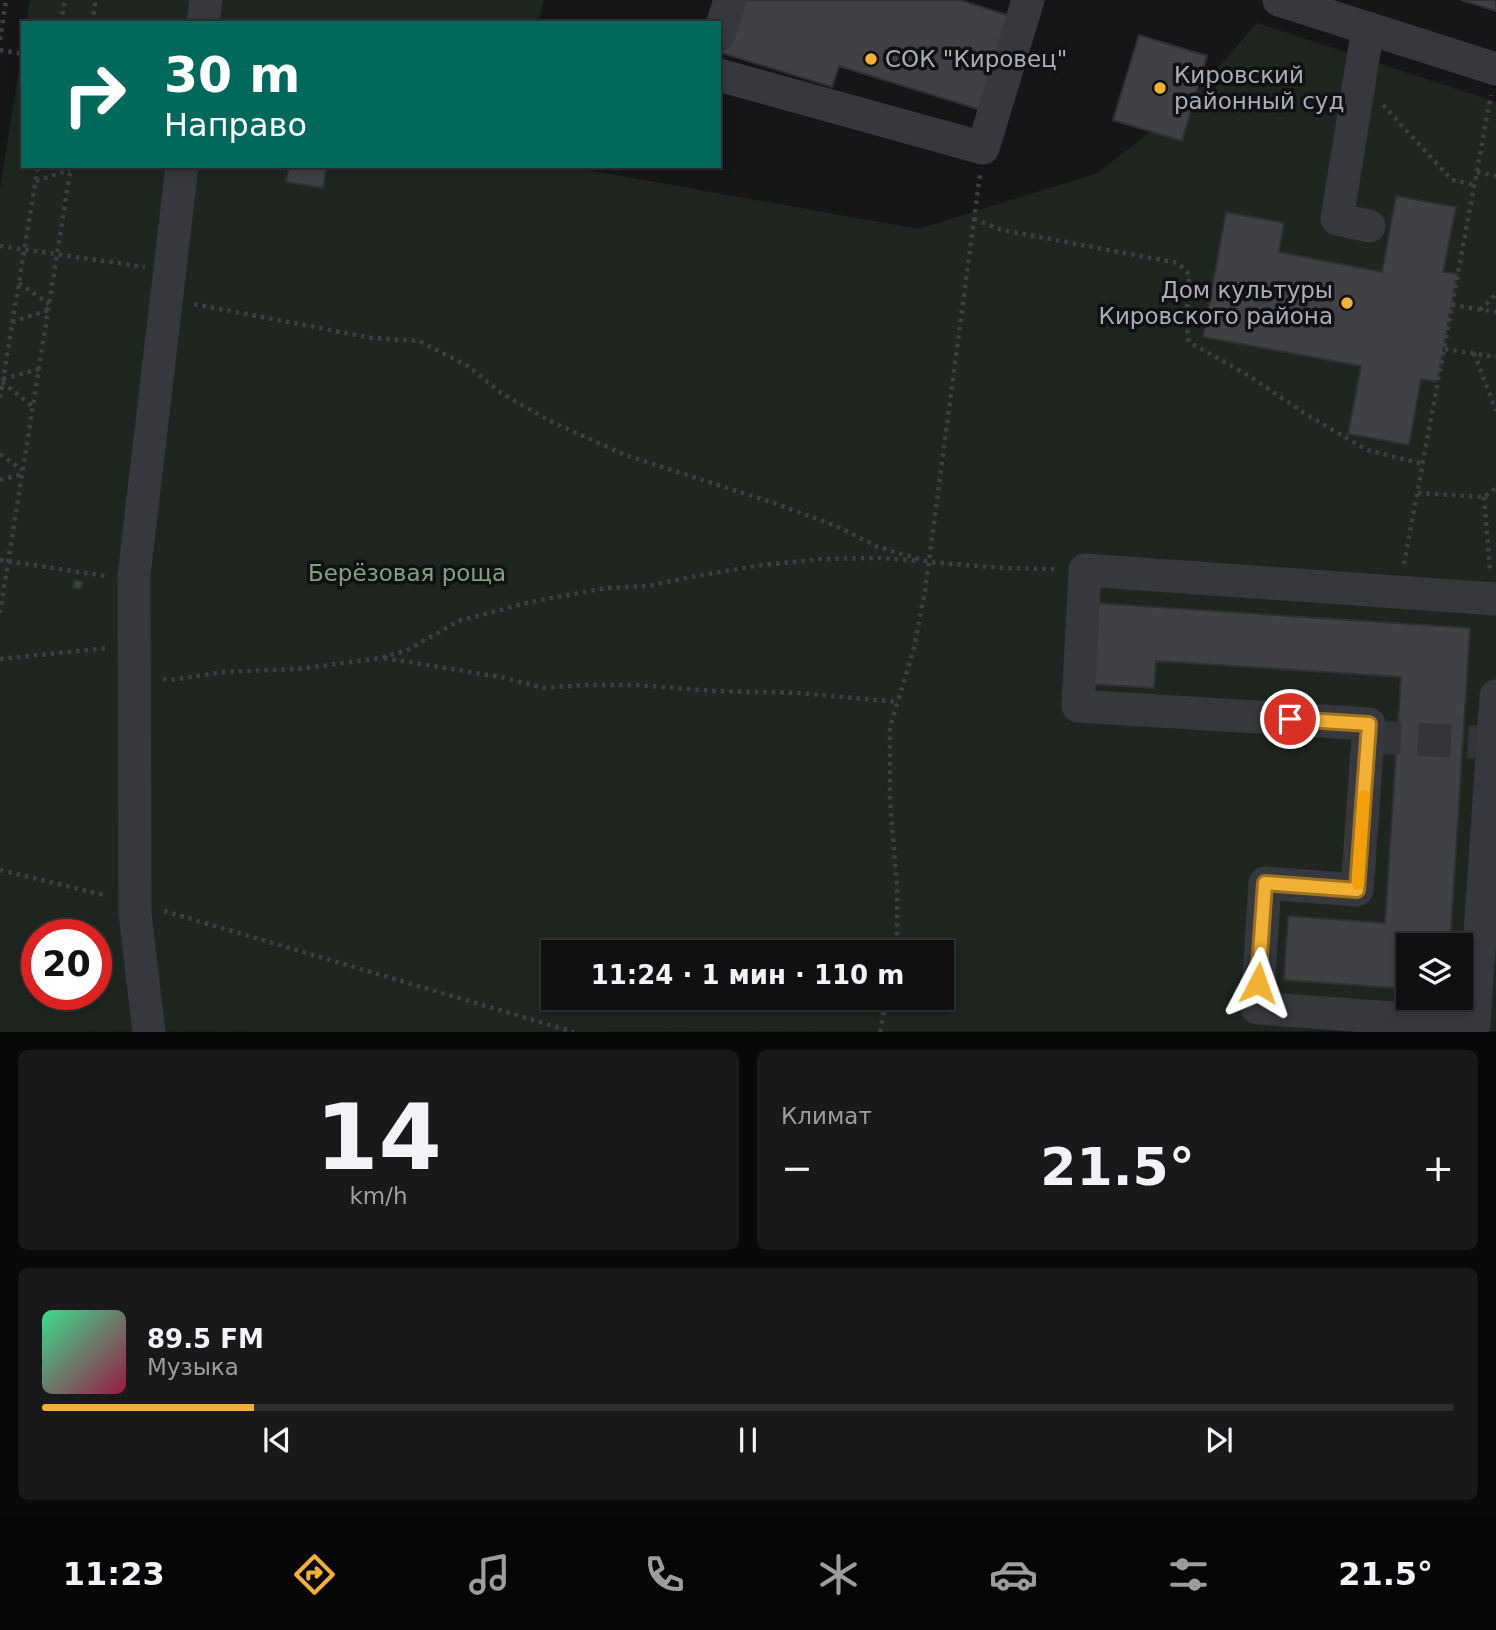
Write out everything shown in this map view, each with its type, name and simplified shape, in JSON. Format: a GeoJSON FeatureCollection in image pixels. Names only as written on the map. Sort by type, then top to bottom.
{"type":"FeatureCollection","features":[{"type":"Feature","properties":{"kind":"street"},"geometry":{"type":"LineString","coordinates":[[203,21],[206,0]]}},
{"type":"Feature","properties":{"kind":"street"},"geometry":{"type":"LineString","coordinates":[[721,29],[730,0]]}},
{"type":"Feature","properties":{"kind":"street"},"geometry":{"type":"LineString","coordinates":[[721,76],[984,148],[1028,0]]}},
{"type":"Feature","properties":{"kind":"street"},"geometry":{"type":"LineString","coordinates":[[1279,0],[1368,28],[1495,76]]}},
{"type":"Feature","properties":{"kind":"street"},"geometry":{"type":"LineString","coordinates":[[1368,28],[1336,219],[1369,226]]}},
{"type":"Feature","properties":{"kind":"street"},"geometry":{"type":"LineString","coordinates":[[149,1031],[135,914],[134,580],[181,168]]}},
{"type":"Feature","properties":{"kind":"street"},"geometry":{"type":"LineString","coordinates":[[1495,599],[1085,570],[1078,706],[1369,724],[1357,890],[1265,883],[1257,1008],[1474,1024],[1496,696]]}},
{"type":"Feature","properties":{"kind":"path"},"geometry":{"type":"LineString","coordinates":[[0,40],[6,0]]}},
{"type":"Feature","properties":{"kind":"path"},"geometry":{"type":"LineString","coordinates":[[61,21],[65,0]]}},
{"type":"Feature","properties":{"kind":"path"},"geometry":{"type":"LineString","coordinates":[[92,21],[96,0]]}},
{"type":"Feature","properties":{"kind":"path"},"geometry":{"type":"LineString","coordinates":[[0,50],[21,54]]}},
{"type":"Feature","properties":{"kind":"path"},"geometry":{"type":"LineString","coordinates":[[1399,592],[1495,76]]}},
{"type":"Feature","properties":{"kind":"path"},"geometry":{"type":"LineString","coordinates":[[1360,79],[1452,180],[1475,185]]}},
{"type":"Feature","properties":{"kind":"path"},"geometry":{"type":"LineString","coordinates":[[897,940],[897,886],[890,801],[890,727],[914,648],[929,562],[984,148]]}},
{"type":"Feature","properties":{"kind":"path"},"geometry":{"type":"LineString","coordinates":[[0,398],[38,168]]}},
{"type":"Feature","properties":{"kind":"path"},"geometry":{"type":"LineString","coordinates":[[0,614],[70,168],[36,181]]}},
{"type":"Feature","properties":{"kind":"path"},"geometry":{"type":"LineString","coordinates":[[1477,172],[1496,176]]}},
{"type":"Feature","properties":{"kind":"path"},"geometry":{"type":"LineString","coordinates":[[974,219],[1015,233],[1178,263],[1189,274],[1186,329],[1189,342],[1251,377],[1304,413],[1367,450],[1423,464]]}},
{"type":"Feature","properties":{"kind":"path"},"geometry":{"type":"LineString","coordinates":[[0,246],[57,255],[372,338],[419,341],[468,366],[501,393],[541,416],[625,455],[777,505],[836,526],[878,547],[929,562]]}},
{"type":"Feature","properties":{"kind":"path"},"geometry":{"type":"LineString","coordinates":[[19,282],[48,307]]}},
{"type":"Feature","properties":{"kind":"path"},"geometry":{"type":"LineString","coordinates":[[1480,310],[1496,294]]}},
{"type":"Feature","properties":{"kind":"path"},"geometry":{"type":"LineString","coordinates":[[1452,305],[1496,312]]}},
{"type":"Feature","properties":{"kind":"path"},"geometry":{"type":"LineString","coordinates":[[12,322],[48,307]]}},
{"type":"Feature","properties":{"kind":"path"},"geometry":{"type":"LineString","coordinates":[[1444,349],[1496,357]]}},
{"type":"Feature","properties":{"kind":"path"},"geometry":{"type":"LineString","coordinates":[[1474,353],[1496,411]]}},
{"type":"Feature","properties":{"kind":"path"},"geometry":{"type":"LineString","coordinates":[[3,381],[38,369]]}},
{"type":"Feature","properties":{"kind":"path"},"geometry":{"type":"LineString","coordinates":[[3,381],[33,406]]}},
{"type":"Feature","properties":{"kind":"path"},"geometry":{"type":"LineString","coordinates":[[0,454],[22,472]]}},
{"type":"Feature","properties":{"kind":"path"},"geometry":{"type":"LineString","coordinates":[[0,480],[22,472]]}},
{"type":"Feature","properties":{"kind":"path"},"geometry":{"type":"LineString","coordinates":[[1418,493],[1484,497],[1496,488]]}},
{"type":"Feature","properties":{"kind":"path"},"geometry":{"type":"LineString","coordinates":[[1484,497],[1495,599]]}},
{"type":"Feature","properties":{"kind":"path"},"geometry":{"type":"LineString","coordinates":[[0,659],[134,661],[171,680],[224,672],[298,669],[381,658],[407,650],[459,621],[530,602],[606,589],[648,586],[762,565],[822,559],[881,558],[1003,568],[1085,570]]}},
{"type":"Feature","properties":{"kind":"path"},"geometry":{"type":"LineString","coordinates":[[0,560],[134,580]]}},
{"type":"Feature","properties":{"kind":"path"},"geometry":{"type":"LineString","coordinates":[[381,658],[501,677],[544,688],[635,685],[798,693],[898,702]]}},
{"type":"Feature","properties":{"kind":"path"},"geometry":{"type":"LineString","coordinates":[[0,870],[135,902],[574,1031]]}},
{"type":"Feature","properties":{"kind":"path"},"geometry":{"type":"LineString","coordinates":[[880,1031],[884,1010]]}},
{"type":"Feature","properties":{"kind":"green space"},"geometry":{"type":"Polygon","coordinates":[[[30,0],[544,0],[539,21],[26,21],[30,0]]]}},
{"type":"Feature","properties":{"kind":"green space","name":"Берёзовая роща"},"geometry":{"type":"Polygon","coordinates":[[[1257,23],[1496,102],[1496,1031],[0,1032],[0,188],[21,57],[21,168],[577,168],[918,229],[1098,173],[1189,101],[1257,23]]]}},
{"type":"Feature","properties":{"kind":"building","name":"СОК \"Кировец\""},"geometry":{"type":"Polygon","coordinates":[[[733,0],[960,0],[1013,17],[984,111],[839,66],[832,87],[721,53],[721,39],[733,0]]]}},
{"type":"Feature","properties":{"kind":"building"},"geometry":{"type":"Polygon","coordinates":[[[1461,0],[1496,0],[1496,11],[1461,0]]]}},
{"type":"Feature","properties":{"kind":"building","name":"Кировский районный суд"},"geometry":{"type":"Polygon","coordinates":[[[1139,35],[1207,56],[1182,141],[1113,120],[1139,35]]]}},
{"type":"Feature","properties":{"kind":"building"},"geometry":{"type":"Polygon","coordinates":[[[289,168],[327,168],[323,188],[286,182],[289,168]]]}},
{"type":"Feature","properties":{"kind":"building"},"geometry":{"type":"Polygon","coordinates":[[[1396,196],[1456,207],[1443,272],[1457,274],[1437,382],[1421,379],[1409,445],[1348,434],[1361,366],[1203,337],[1226,212],[1284,223],[1279,252],[1382,272],[1396,196]]]}},
{"type":"Feature","properties":{"kind":"building"},"geometry":{"type":"Polygon","coordinates":[[[75,580],[83,582],[81,589],[73,588],[75,580]]]}},
{"type":"Feature","properties":{"kind":"building"},"geometry":{"type":"Polygon","coordinates":[[[1094,603],[1470,628],[1451,933],[1396,933],[1396,988],[1284,980],[1288,916],[1385,923],[1401,677],[1156,661],[1154,688],[1088,684],[1094,603]]]}},
{"type":"Feature","properties":{"kind":"tunnel"},"geometry":{"type":"LineString","coordinates":[[1368,737],[1494,743]]}},
{"type":"Feature","properties":{"kind":"slow traffic"},"geometry":{"type":"LineString","coordinates":[[1358,884],[1364,796]]}},
{"type":"Feature","properties":{"kind":"place","name":"СОК \"Кировец\""},"geometry":{"type":"Point","coordinates":[871,59]}},
{"type":"Feature","properties":{"kind":"place","name":"Кировский районный суд"},"geometry":{"type":"Point","coordinates":[1160,88]}},
{"type":"Feature","properties":{"kind":"place","name":"Дом культуры Кировского района"},"geometry":{"type":"Point","coordinates":[1347,303]}},
{"type":"Feature","properties":{"kind":"route"},"geometry":{"type":"LineString","coordinates":[[1258,983],[1265,883],[1357,890],[1369,724],[1290,719]]}}]}
